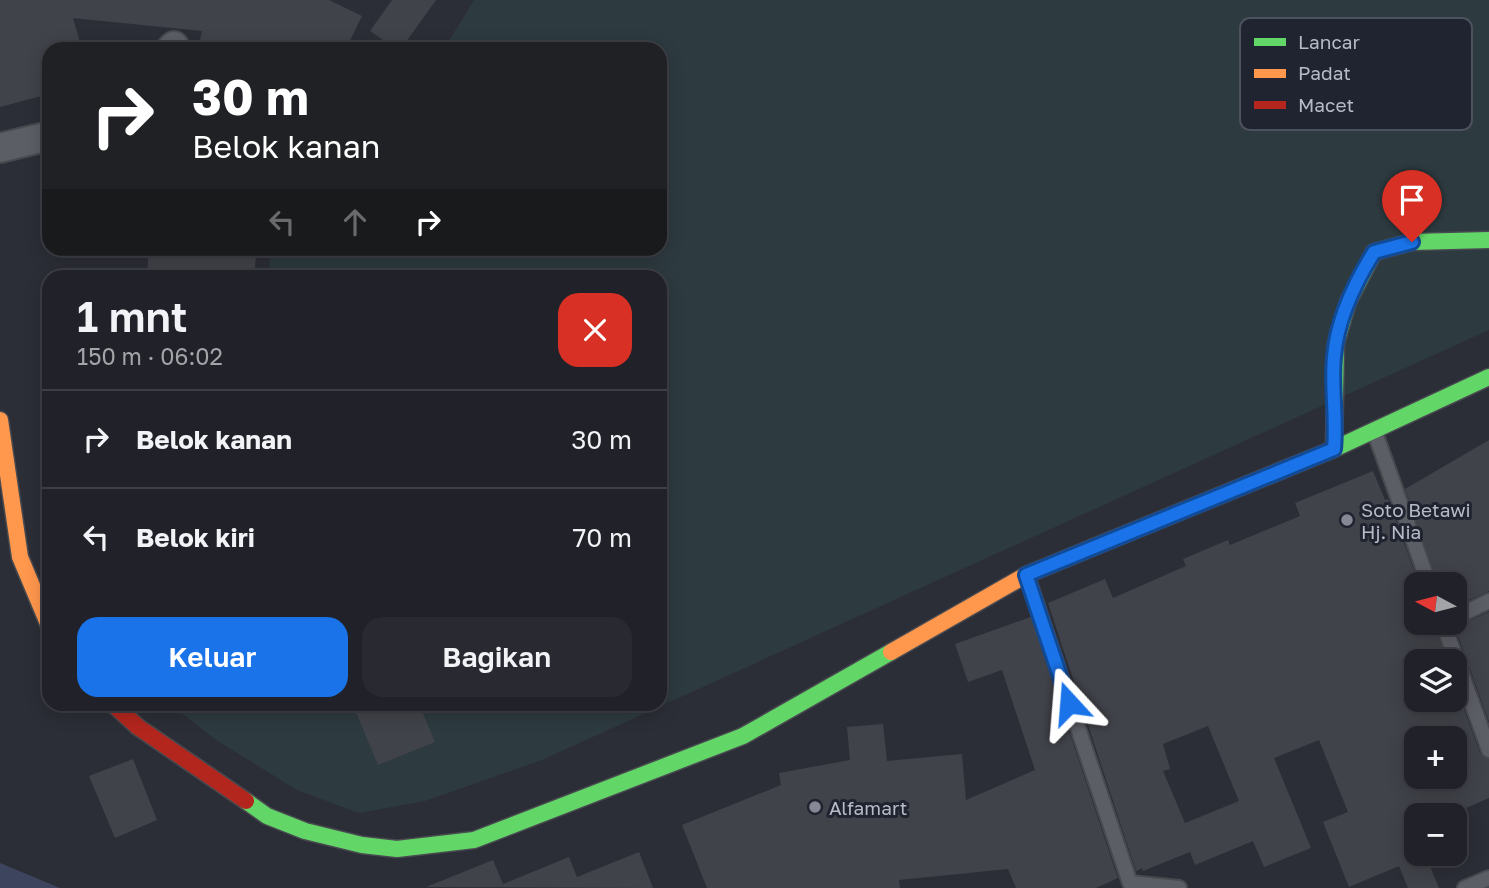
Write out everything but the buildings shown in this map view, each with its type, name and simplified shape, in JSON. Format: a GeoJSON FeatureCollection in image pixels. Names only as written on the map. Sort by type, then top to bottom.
{"type":"FeatureCollection","features":[{"type":"Feature","properties":{"kind":"main road"},"geometry":{"type":"LineString","coordinates":[[1334,449],[1334,357],[1350,292],[1374,252],[1412,242],[1489,240]]}},
{"type":"Feature","properties":{"kind":"main road"},"geometry":{"type":"LineString","coordinates":[[121,711],[138,727],[267,816],[305,831],[362,845],[397,849],[474,840],[743,736],[1026,575],[1334,449],[1489,377]]}},
{"type":"Feature","properties":{"kind":"main road"},"geometry":{"type":"LineString","coordinates":[[0,420],[20,557],[42,609]]}},
{"type":"Feature","properties":{"kind":"street"},"geometry":{"type":"LineString","coordinates":[[0,148],[42,138]]}},
{"type":"Feature","properties":{"kind":"lane"},"geometry":{"type":"LineString","coordinates":[[1374,429],[1425,572]]}},
{"type":"Feature","properties":{"kind":"lane"},"geometry":{"type":"LineString","coordinates":[[1026,575],[1130,883],[1179,888]]}},
{"type":"Feature","properties":{"kind":"lane"},"geometry":{"type":"LineString","coordinates":[[1467,612],[1489,601]]}},
{"type":"Feature","properties":{"kind":"lane"},"geometry":{"type":"LineString","coordinates":[[1448,635],[1489,750]]}},
{"type":"Feature","properties":{"kind":"lane"},"geometry":{"type":"LineString","coordinates":[[1465,888],[1489,878]]}},
{"type":"Feature","properties":{"kind":"shaded area"},"geometry":{"type":"Polygon","coordinates":[[[474,0],[1489,0],[1489,330],[667,703],[667,270],[269,270],[270,256],[667,256],[667,42],[448,42],[474,0]]]}},
{"type":"Feature","properties":{"kind":"shaded area"},"geometry":{"type":"Polygon","coordinates":[[[179,711],[650,711],[542,760],[425,801],[359,813],[297,790],[216,740],[179,711]]]}},
{"type":"Feature","properties":{"kind":"water"},"geometry":{"type":"Polygon","coordinates":[[[0,863],[60,888],[0,888],[0,863]]]}},
{"type":"Feature","properties":{"kind":"traffic: fast"},"geometry":{"type":"LineString","coordinates":[[1334,449],[1336,343],[1348,302],[1374,252],[1412,242],[1489,240]]}},
{"type":"Feature","properties":{"kind":"traffic: fast"},"geometry":{"type":"LineString","coordinates":[[1111,540],[1334,449],[1489,377]]}},
{"type":"Feature","properties":{"kind":"traffic: fast"},"geometry":{"type":"LineString","coordinates":[[246,801],[267,816],[305,831],[362,845],[397,849],[474,840],[743,736],[891,652]]}},
{"type":"Feature","properties":{"kind":"traffic: slow"},"geometry":{"type":"LineString","coordinates":[[0,420],[20,557],[42,609]]}},
{"type":"Feature","properties":{"kind":"traffic: slow"},"geometry":{"type":"LineString","coordinates":[[891,652],[1026,575],[1111,540]]}},
{"type":"Feature","properties":{"kind":"traffic: jam"},"geometry":{"type":"LineString","coordinates":[[121,711],[138,727],[246,801]]}},
{"type":"Feature","properties":{"kind":"place","name":"Soto Betawi Hj. Nia"},"geometry":{"type":"Point","coordinates":[1347,520]}},
{"type":"Feature","properties":{"kind":"place","name":"Alfamart"},"geometry":{"type":"Point","coordinates":[815,807]}},
{"type":"Feature","properties":{"kind":"route"},"geometry":{"type":"LineString","coordinates":[[1069,703],[1026,575],[1334,449],[1334,357],[1350,292],[1374,252],[1412,242]]}}]}
